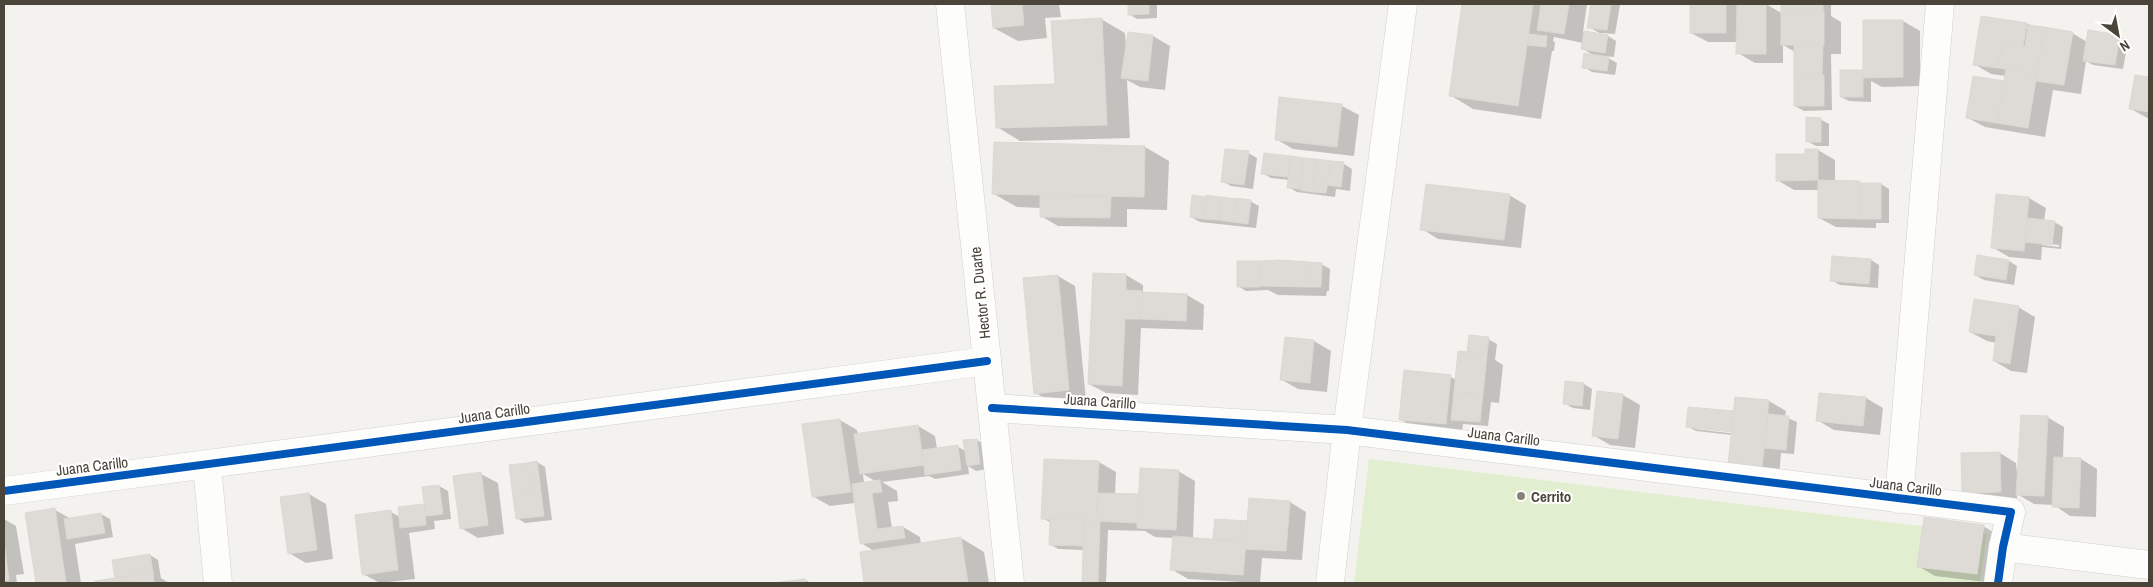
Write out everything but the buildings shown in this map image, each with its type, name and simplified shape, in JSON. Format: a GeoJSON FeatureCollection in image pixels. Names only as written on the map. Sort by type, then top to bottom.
{"type":"FeatureCollection","features":[{"type":"Feature","properties":{"kind":"street","name":"Hector R. Duarte"},"geometry":{"type":"LineString","coordinates":[[950,4],[1010,583]]}},
{"type":"Feature","properties":{"kind":"street"},"geometry":{"type":"LineString","coordinates":[[1330,583],[1347,430],[1403,4]]}},
{"type":"Feature","properties":{"kind":"street"},"geometry":{"type":"LineString","coordinates":[[1899,499],[1940,4]]}},
{"type":"Feature","properties":{"kind":"street","name":"Juana Carillo"},"geometry":{"type":"LineString","coordinates":[[4,491],[206,466],[987,361]]}},
{"type":"Feature","properties":{"kind":"street","name":"Juana Carillo"},"geometry":{"type":"LineString","coordinates":[[992,408],[1347,430],[2011,512],[2003,547]]}},
{"type":"Feature","properties":{"kind":"street"},"geometry":{"type":"LineString","coordinates":[[206,466],[218,583]]}},
{"type":"Feature","properties":{"kind":"street"},"geometry":{"type":"LineString","coordinates":[[1998,583],[2003,547],[2149,565]]}},
{"type":"Feature","properties":{"kind":"green space","name":"Cerrito"},"geometry":{"type":"Polygon","coordinates":[[[1369,459],[1987,534],[1980,583],[1354,583],[1369,459]]]}},
{"type":"Feature","properties":{"kind":"cycle path"},"geometry":{"type":"LineString","coordinates":[[4,491],[987,361]]}},
{"type":"Feature","properties":{"kind":"cycle path"},"geometry":{"type":"LineString","coordinates":[[992,408],[1347,430],[2011,512],[2003,547],[1998,583]]}},
{"type":"Feature","properties":{"kind":"place","name":"Cerrito"},"geometry":{"type":"Point","coordinates":[1521,496]}}]}
